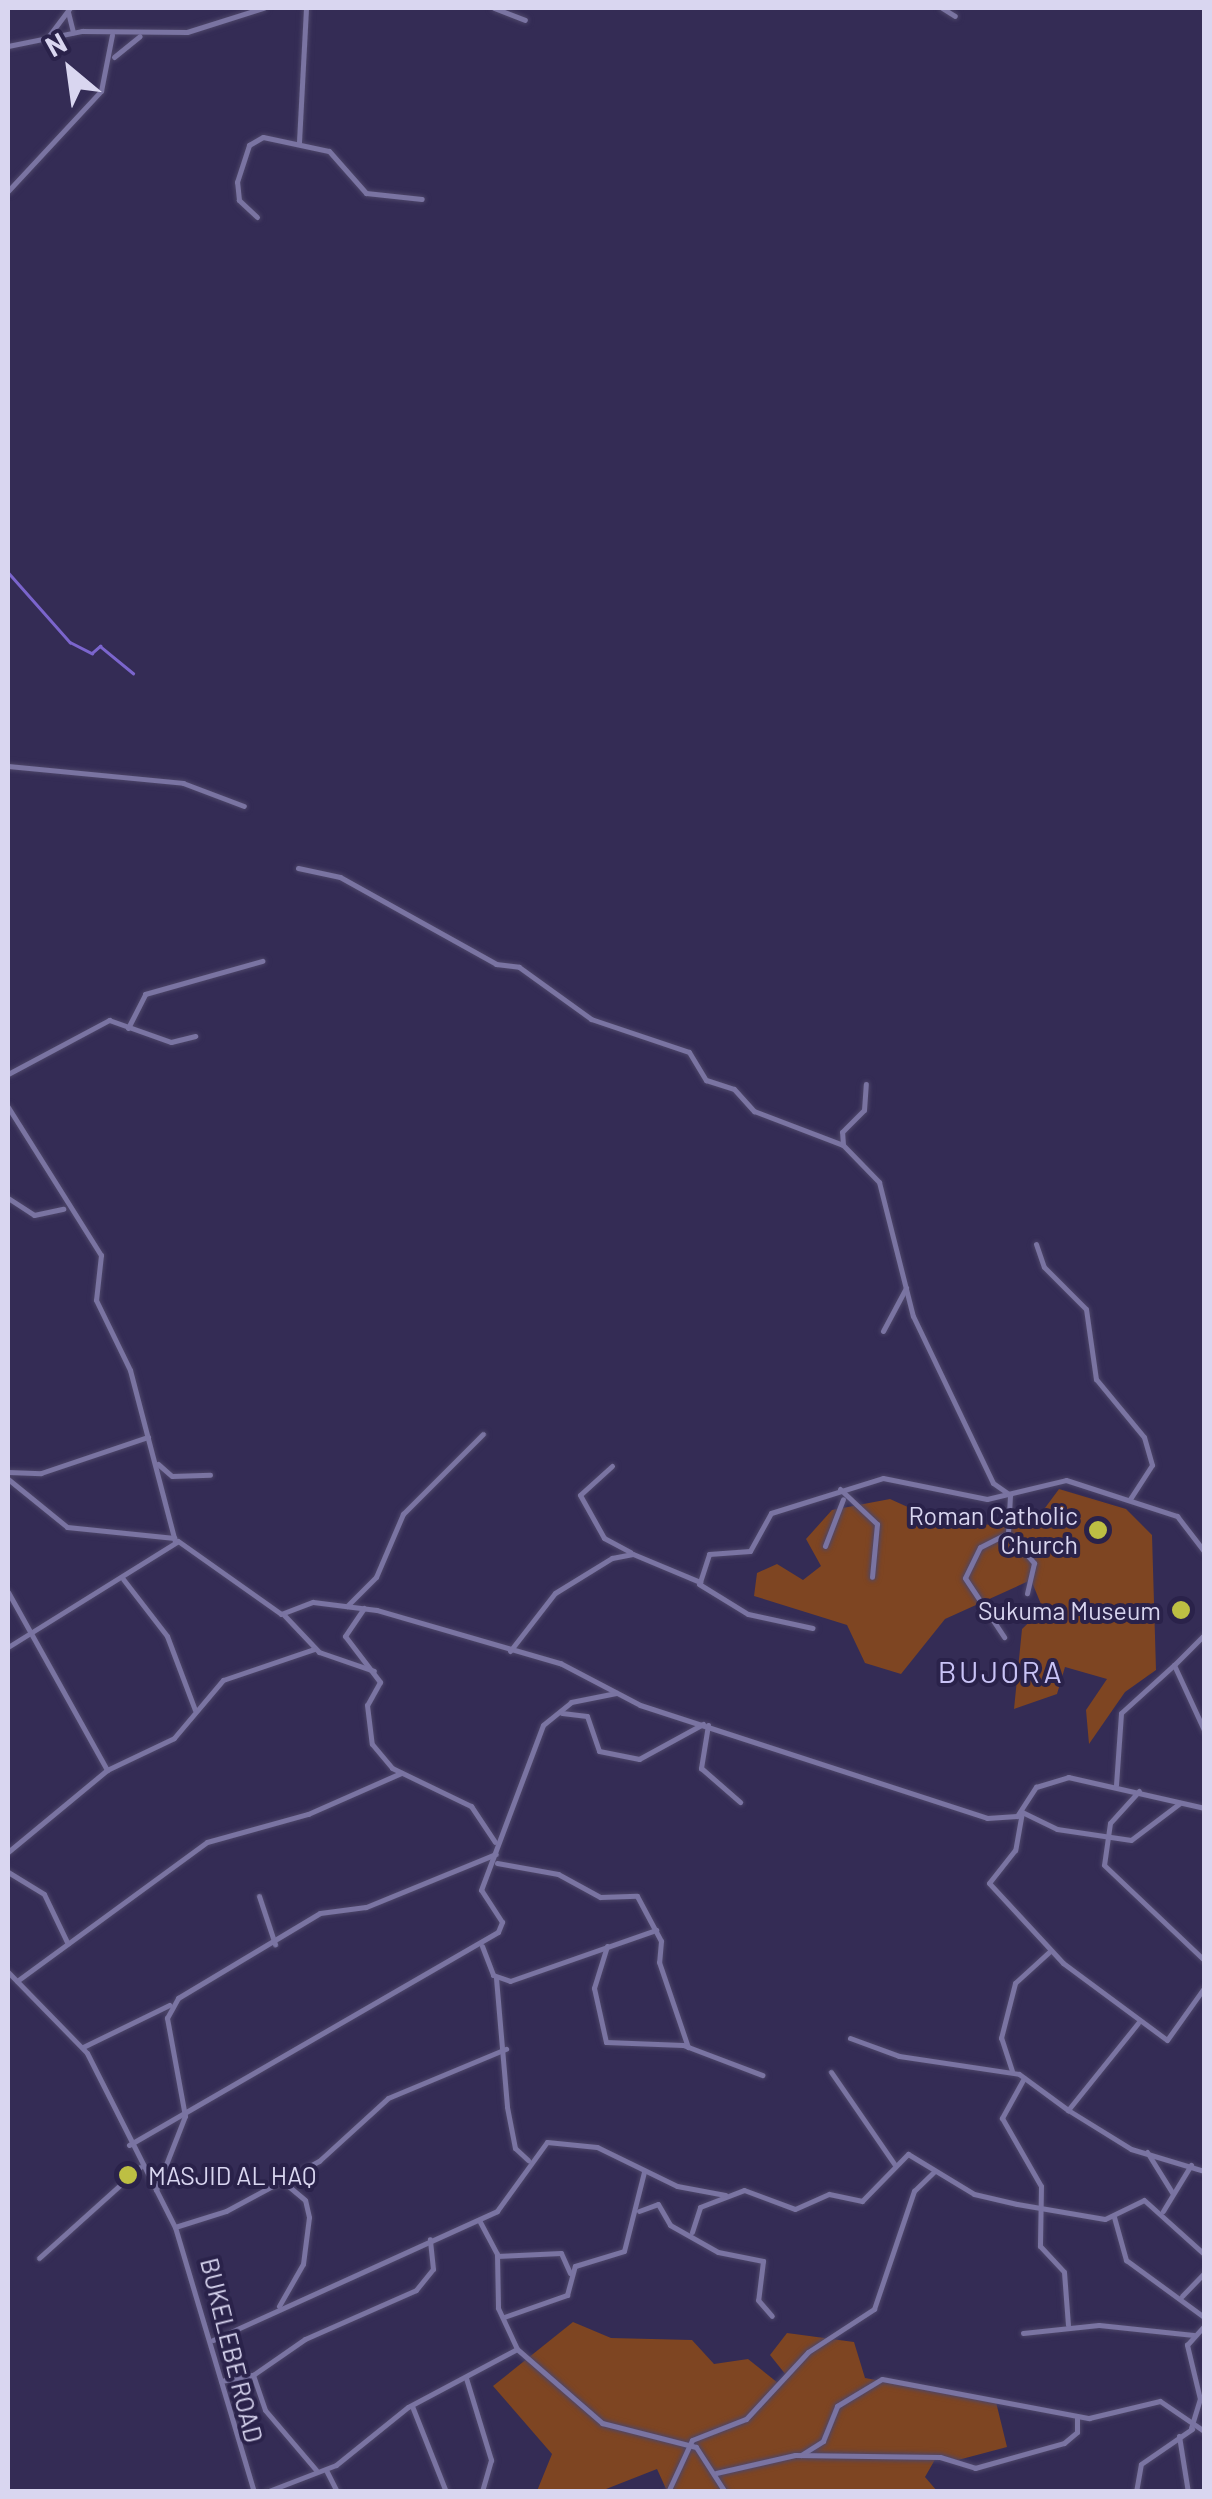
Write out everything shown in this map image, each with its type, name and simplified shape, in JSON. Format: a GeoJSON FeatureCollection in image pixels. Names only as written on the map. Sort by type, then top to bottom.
{"type":"FeatureCollection","features":[{"type":"Feature","properties":{"kind":"street"},"geometry":{"type":"LineString","coordinates":[[69,8],[73,32]]}},
{"type":"Feature","properties":{"kind":"street"},"geometry":{"type":"LineString","coordinates":[[48,37],[69,8]]}},
{"type":"Feature","properties":{"kind":"street"},"geometry":{"type":"LineString","coordinates":[[8,46],[73,32],[140,36],[204,28],[264,8]]}},
{"type":"Feature","properties":{"kind":"street"},"geometry":{"type":"LineString","coordinates":[[298,142],[306,8]]}},
{"type":"Feature","properties":{"kind":"street"},"geometry":{"type":"LineString","coordinates":[[494,8],[525,20]]}},
{"type":"Feature","properties":{"kind":"street"},"geometry":{"type":"LineString","coordinates":[[942,8],[955,16]]}},
{"type":"Feature","properties":{"kind":"street"},"geometry":{"type":"LineString","coordinates":[[8,191],[101,91],[112,60],[112,34]]}},
{"type":"Feature","properties":{"kind":"street"},"geometry":{"type":"LineString","coordinates":[[112,60],[140,36]]}},
{"type":"Feature","properties":{"kind":"street"},"geometry":{"type":"LineString","coordinates":[[258,217],[238,195],[249,145],[263,136],[298,142],[338,156],[366,192],[422,199]]}},
{"type":"Feature","properties":{"kind":"street"},"geometry":{"type":"LineString","coordinates":[[8,766],[183,783],[244,806]]}},
{"type":"Feature","properties":{"kind":"street"},"geometry":{"type":"LineString","coordinates":[[298,868],[340,876],[496,964],[519,968],[590,1019],[689,1052],[706,1080],[734,1088],[754,1111],[843,1146],[881,1185],[906,1288],[939,1378],[962,1407],[993,1484],[1010,1495]]}},
{"type":"Feature","properties":{"kind":"street"},"geometry":{"type":"LineString","coordinates":[[128,1028],[145,994],[262,961]]}},
{"type":"Feature","properties":{"kind":"street"},"geometry":{"type":"LineString","coordinates":[[8,1074],[104,1021],[170,1042],[195,1036]]}},
{"type":"Feature","properties":{"kind":"street"},"geometry":{"type":"LineString","coordinates":[[843,1146],[842,1132],[864,1110],[866,1084]]}},
{"type":"Feature","properties":{"kind":"street"},"geometry":{"type":"LineString","coordinates":[[8,1106],[67,1210],[102,1255],[96,1300],[157,1461],[158,1502],[175,1540]]}},
{"type":"Feature","properties":{"kind":"street"},"geometry":{"type":"LineString","coordinates":[[8,1198],[33,1214],[67,1210]]}},
{"type":"Feature","properties":{"kind":"street"},"geometry":{"type":"LineString","coordinates":[[1036,1244],[1045,1269],[1086,1309],[1095,1378],[1144,1436],[1152,1464],[1130,1499]]}},
{"type":"Feature","properties":{"kind":"street"},"geometry":{"type":"LineString","coordinates":[[883,1331],[906,1288]]}},
{"type":"Feature","properties":{"kind":"street"},"geometry":{"type":"LineString","coordinates":[[347,1606],[376,1578],[403,1514],[484,1434]]}},
{"type":"Feature","properties":{"kind":"street"},"geometry":{"type":"LineString","coordinates":[[8,1476],[40,1473],[148,1437]]}},
{"type":"Feature","properties":{"kind":"street"},"geometry":{"type":"LineString","coordinates":[[157,1461],[172,1476],[210,1475]]}},
{"type":"Feature","properties":{"kind":"street"},"geometry":{"type":"LineString","coordinates":[[612,1466],[580,1495],[604,1538],[697,1582],[748,1614],[812,1628]]}},
{"type":"Feature","properties":{"kind":"street"},"geometry":{"type":"LineString","coordinates":[[8,1476],[67,1527],[175,1540],[284,1614],[314,1649],[375,1672]]}},
{"type":"Feature","properties":{"kind":"street"},"geometry":{"type":"LineString","coordinates":[[697,1582],[710,1553],[750,1552],[771,1513],[889,1477],[942,1497],[1010,1495],[1066,1480],[1182,1520],[1204,1551]]}},
{"type":"Feature","properties":{"kind":"street"},"geometry":{"type":"LineString","coordinates":[[840,1489],[843,1499],[877,1524],[872,1577]]}},
{"type":"Feature","properties":{"kind":"street"},"geometry":{"type":"LineString","coordinates":[[1010,1495],[1008,1533],[1034,1564],[1027,1593]]}},
{"type":"Feature","properties":{"kind":"street"},"geometry":{"type":"LineString","coordinates":[[825,1546],[843,1499]]}},
{"type":"Feature","properties":{"kind":"street"},"geometry":{"type":"LineString","coordinates":[[1004,1637],[965,1578],[980,1546],[1008,1533]]}},
{"type":"Feature","properties":{"kind":"street"},"geometry":{"type":"LineString","coordinates":[[8,1648],[124,1578],[175,1540]]}},
{"type":"Feature","properties":{"kind":"street"},"geometry":{"type":"LineString","coordinates":[[510,1651],[560,1588],[633,1554]]}},
{"type":"Feature","properties":{"kind":"street"},"geometry":{"type":"LineString","coordinates":[[124,1578],[168,1638],[196,1712]]}},
{"type":"Feature","properties":{"kind":"street"},"geometry":{"type":"LineString","coordinates":[[8,1592],[29,1638],[108,1770]]}},
{"type":"Feature","properties":{"kind":"street"},"geometry":{"type":"LineString","coordinates":[[284,1614],[310,1603],[364,1608],[591,1675],[616,1693],[988,1818],[1022,1812],[1110,1838],[1138,1838],[1180,1802]]}},
{"type":"Feature","properties":{"kind":"street"},"geometry":{"type":"LineString","coordinates":[[364,1608],[344,1636],[375,1672],[370,1740],[401,1772],[470,1806],[496,1843]]}},
{"type":"Feature","properties":{"kind":"street"},"geometry":{"type":"LineString","coordinates":[[1116,1785],[1121,1713],[1204,1635]]}},
{"type":"Feature","properties":{"kind":"street"},"geometry":{"type":"LineString","coordinates":[[8,1852],[108,1770],[174,1738],[224,1680],[314,1649]]}},
{"type":"Feature","properties":{"kind":"street"},"geometry":{"type":"LineString","coordinates":[[1174,1665],[1204,1730]]}},
{"type":"Feature","properties":{"kind":"street"},"geometry":{"type":"LineString","coordinates":[[129,2145],[482,1946],[502,1926],[480,1896],[497,1863],[496,1843],[543,1725],[574,1702],[616,1693]]}},
{"type":"Feature","properties":{"kind":"street"},"geometry":{"type":"LineString","coordinates":[[562,1713],[587,1716],[599,1751],[640,1759],[706,1724]]}},
{"type":"Feature","properties":{"kind":"street"},"geometry":{"type":"LineString","coordinates":[[706,1724],[701,1768],[740,1802]]}},
{"type":"Feature","properties":{"kind":"street"},"geometry":{"type":"LineString","coordinates":[[17,1981],[207,1842],[308,1814],[401,1772]]}},
{"type":"Feature","properties":{"kind":"street"},"geometry":{"type":"LineString","coordinates":[[1204,1808],[1116,1785],[1046,1780],[1022,1812],[1015,1850],[990,1883],[1050,1951],[1138,2023],[1173,2040],[1204,1988]]}},
{"type":"Feature","properties":{"kind":"street"},"geometry":{"type":"LineString","coordinates":[[1140,1790],[1112,1819],[1106,1868],[1204,1960]]}},
{"type":"Feature","properties":{"kind":"street"},"geometry":{"type":"LineString","coordinates":[[83,2047],[171,2005],[203,1976],[275,1944],[320,1913],[366,1907],[496,1854]]}},
{"type":"Feature","properties":{"kind":"street"},"geometry":{"type":"LineString","coordinates":[[497,1863],[558,1874],[600,1897],[635,1894],[656,1930],[688,2048]]}},
{"type":"Feature","properties":{"kind":"street"},"geometry":{"type":"LineString","coordinates":[[8,1872],[44,1894],[68,1944]]}},
{"type":"Feature","properties":{"kind":"street"},"geometry":{"type":"LineString","coordinates":[[259,1896],[275,1944]]}},
{"type":"Feature","properties":{"kind":"street"},"geometry":{"type":"LineString","coordinates":[[496,1978],[543,1976],[607,1946],[656,1930]]}},
{"type":"Feature","properties":{"kind":"street"},"geometry":{"type":"LineString","coordinates":[[482,1946],[496,1978],[514,2144],[528,2160]]}},
{"type":"Feature","properties":{"kind":"street"},"geometry":{"type":"LineString","coordinates":[[607,1946],[594,1978],[604,2040],[688,2048],[762,2075]]}},
{"type":"Feature","properties":{"kind":"street"},"geometry":{"type":"LineString","coordinates":[[1012,2073],[1001,2038],[1015,1984],[1050,1951]]}},
{"type":"Feature","properties":{"kind":"street","name":"BUKELEBE ROAD"},"geometry":{"type":"LineString","coordinates":[[8,1972],[83,2047],[140,2167],[175,2227],[213,2340],[254,2492]]}},
{"type":"Feature","properties":{"kind":"street"},"geometry":{"type":"LineString","coordinates":[[156,2194],[185,2116],[171,2005]]}},
{"type":"Feature","properties":{"kind":"street"},"geometry":{"type":"LineString","coordinates":[[1068,2110],[1138,2023]]}},
{"type":"Feature","properties":{"kind":"street"},"geometry":{"type":"LineString","coordinates":[[850,2038],[895,2055],[1012,2073],[1068,2110],[1146,2152],[1204,2171]]}},
{"type":"Feature","properties":{"kind":"street"},"geometry":{"type":"LineString","coordinates":[[175,2227],[321,2160],[384,2100],[506,2049]]}},
{"type":"Feature","properties":{"kind":"street"},"geometry":{"type":"LineString","coordinates":[[830,2072],[894,2165]]}},
{"type":"Feature","properties":{"kind":"street"},"geometry":{"type":"LineString","coordinates":[[1024,2078],[1002,2118],[1046,2208],[1040,2246],[1064,2272],[1068,2326]]}},
{"type":"Feature","properties":{"kind":"street"},"geometry":{"type":"LineString","coordinates":[[213,2340],[278,2306],[479,2220],[513,2198],[528,2160],[539,2146],[567,2141],[644,2172],[725,2195]]}},
{"type":"Feature","properties":{"kind":"street"},"geometry":{"type":"LineString","coordinates":[[1146,2152],[1172,2194]]}},
{"type":"Feature","properties":{"kind":"street"},"geometry":{"type":"LineString","coordinates":[[692,2232],[698,2210],[725,2195],[749,2190],[795,2210],[833,2194],[858,2202],[910,2154],[974,2194],[1114,2216],[1141,2200],[1163,2212],[1204,2254]]}},
{"type":"Feature","properties":{"kind":"street"},"geometry":{"type":"LineString","coordinates":[[1163,2212],[1191,2165]]}},
{"type":"Feature","properties":{"kind":"street"},"geometry":{"type":"LineString","coordinates":[[40,2258],[140,2167]]}},
{"type":"Feature","properties":{"kind":"street"},"geometry":{"type":"LineString","coordinates":[[504,2317],[568,2294],[579,2264],[624,2250],[639,2211],[644,2172]]}},
{"type":"Feature","properties":{"kind":"street"},"geometry":{"type":"LineString","coordinates":[[668,2492],[690,2444],[746,2419],[808,2352],[874,2309],[914,2191],[934,2172]]}},
{"type":"Feature","properties":{"kind":"street"},"geometry":{"type":"LineString","coordinates":[[278,2306],[302,2264],[309,2217],[282,2180]]}},
{"type":"Feature","properties":{"kind":"street"},"geometry":{"type":"LineString","coordinates":[[639,2211],[658,2204],[670,2226],[692,2232],[718,2252],[764,2262],[758,2302],[772,2316]]}},
{"type":"Feature","properties":{"kind":"street"},"geometry":{"type":"LineString","coordinates":[[1114,2216],[1126,2260],[1182,2296],[1204,2317]]}},
{"type":"Feature","properties":{"kind":"street"},"geometry":{"type":"LineString","coordinates":[[479,2220],[497,2256],[504,2317],[517,2349],[602,2423],[690,2444],[716,2473],[725,2492]]}},
{"type":"Feature","properties":{"kind":"street"},"geometry":{"type":"LineString","coordinates":[[222,2381],[254,2375],[299,2342],[416,2290],[432,2269],[430,2238]]}},
{"type":"Feature","properties":{"kind":"street"},"geometry":{"type":"LineString","coordinates":[[497,2256],[561,2252],[572,2276]]}},
{"type":"Feature","properties":{"kind":"street"},"geometry":{"type":"LineString","coordinates":[[1182,2296],[1204,2273]]}},
{"type":"Feature","properties":{"kind":"street"},"geometry":{"type":"LineString","coordinates":[[1023,2333],[1068,2326],[1193,2335]]}},
{"type":"Feature","properties":{"kind":"street"},"geometry":{"type":"LineString","coordinates":[[1136,2492],[1141,2464],[1192,2428],[1202,2389],[1187,2351],[1193,2335],[1204,2326]]}},
{"type":"Feature","properties":{"kind":"street"},"geometry":{"type":"LineString","coordinates":[[266,2492],[316,2470],[326,2470],[411,2405],[517,2349]]}},
{"type":"Feature","properties":{"kind":"street"},"geometry":{"type":"LineString","coordinates":[[254,2375],[265,2410],[316,2470]]}},
{"type":"Feature","properties":{"kind":"street"},"geometry":{"type":"LineString","coordinates":[[466,2378],[491,2460],[482,2492]]}},
{"type":"Feature","properties":{"kind":"street"},"geometry":{"type":"LineString","coordinates":[[801,2455],[823,2441],[836,2406],[878,2380],[1077,2416],[1160,2401],[1192,2428],[1204,2432]]}},
{"type":"Feature","properties":{"kind":"street"},"geometry":{"type":"LineString","coordinates":[[411,2405],[446,2492]]}},
{"type":"Feature","properties":{"kind":"street"},"geometry":{"type":"LineString","coordinates":[[716,2473],[801,2455],[940,2457],[974,2468],[1064,2443],[1077,2432],[1077,2416]]}},
{"type":"Feature","properties":{"kind":"street"},"geometry":{"type":"LineString","coordinates":[[1179,2436],[1188,2492]]}},
{"type":"Feature","properties":{"kind":"street"},"geometry":{"type":"LineString","coordinates":[[326,2470],[337,2492]]}},
{"type":"Feature","properties":{"kind":"shaded area"},"geometry":{"type":"Polygon","coordinates":[[[1059,1489],[1126,1509],[1152,1535],[1156,1670],[1125,1692],[1089,1744],[1086,1710],[1107,1679],[1065,1667],[1057,1694],[1014,1709],[1022,1629],[1043,1609],[1031,1580],[945,1619],[901,1674],[865,1663],[847,1625],[754,1596],[757,1573],[777,1564],[803,1580],[821,1566],[806,1539],[832,1510],[890,1499],[941,1522],[1031,1527],[1059,1489]]]}},
{"type":"Feature","properties":{"kind":"shaded area"},"geometry":{"type":"Polygon","coordinates":[[[573,2322],[611,2338],[692,2340],[714,2364],[748,2359],[778,2383],[786,2375],[770,2355],[787,2333],[854,2342],[865,2378],[996,2402],[1007,2447],[958,2460],[937,2456],[925,2477],[937,2491],[667,2491],[657,2469],[601,2491],[537,2491],[552,2454],[493,2386],[573,2322]]]}},
{"type":"Feature","properties":{"kind":"waterway"},"geometry":{"type":"LineString","coordinates":[[8,572],[70,642],[92,653],[100,646],[133,673]]}},
{"type":"Feature","properties":{"kind":"place","name":"Roman Catholic Church"},"geometry":{"type":"Point","coordinates":[1098,1530]}},
{"type":"Feature","properties":{"kind":"place","name":"Sukuma Museum"},"geometry":{"type":"Point","coordinates":[1181,1610]}},
{"type":"Feature","properties":{"kind":"place","name":"MASJID AL HAQ"},"geometry":{"type":"Point","coordinates":[128,2175]}},
{"type":"Feature","properties":{"kind":"district","name":"BUJORA"},"geometry":{"type":"Point","coordinates":[1001,1671]}}]}
